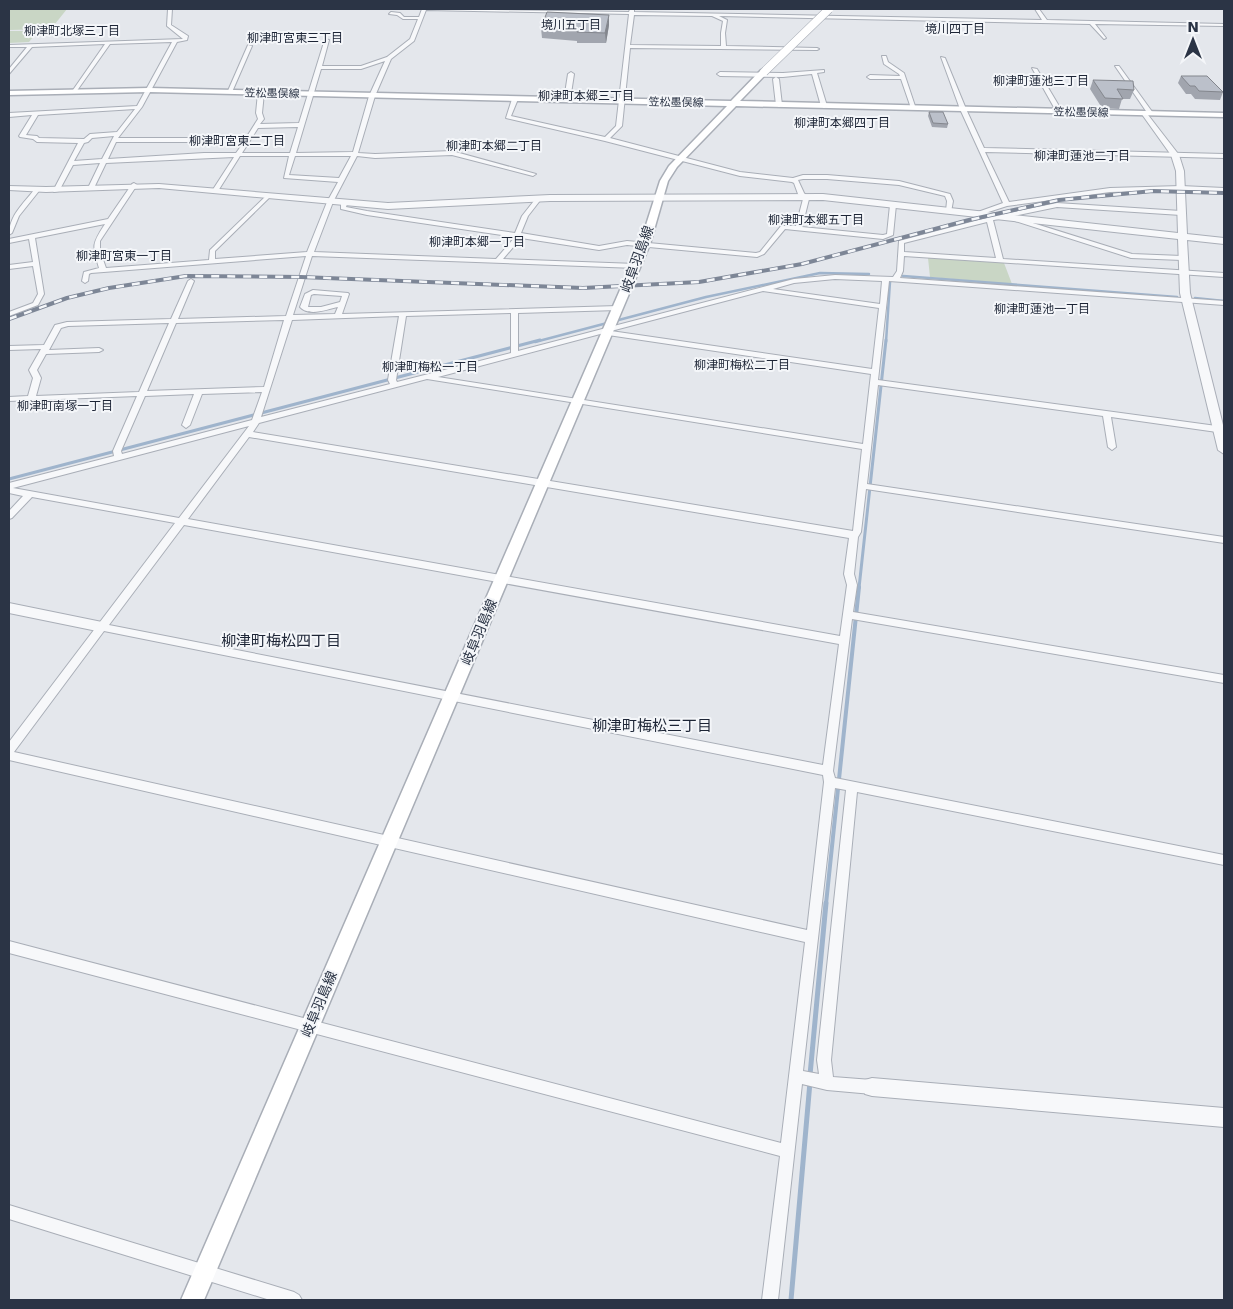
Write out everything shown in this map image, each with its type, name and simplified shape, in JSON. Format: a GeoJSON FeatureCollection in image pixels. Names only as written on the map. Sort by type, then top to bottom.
{"type":"FeatureCollection","features":[{"type":"Feature","properties":{"kind":"main road","name":"岐阜羽島線"},"geometry":{"type":"LineString","coordinates":[[192,1300],[609,330],[636,266],[669,172],[733,104],[767,75],[829,9]]}},
{"type":"Feature","properties":{"kind":"main road","name":"笠松墨俣線"},"geometry":{"type":"LineString","coordinates":[[9,92],[149,90],[1224,115]]}},
{"type":"Feature","properties":{"kind":"street"},"geometry":{"type":"LineString","coordinates":[[9,46],[185,40],[186,36],[169,26],[170,9]]}},
{"type":"Feature","properties":{"kind":"street"},"geometry":{"type":"LineString","coordinates":[[320,68],[354,68],[390,58],[412,40],[424,9],[632,11],[1224,24]]}},
{"type":"Feature","properties":{"kind":"street"},"geometry":{"type":"LineString","coordinates":[[606,139],[619,126],[632,11]]}},
{"type":"Feature","properties":{"kind":"street"},"geometry":{"type":"LineString","coordinates":[[1038,11],[1045,21]]}},
{"type":"Feature","properties":{"kind":"street"},"geometry":{"type":"LineString","coordinates":[[391,13],[398,14],[401,18],[420,18]]}},
{"type":"Feature","properties":{"kind":"street"},"geometry":{"type":"LineString","coordinates":[[711,14],[725,20],[724,48]]}},
{"type":"Feature","properties":{"kind":"street"},"geometry":{"type":"LineString","coordinates":[[1091,22],[1104,38]]}},
{"type":"Feature","properties":{"kind":"street"},"geometry":{"type":"LineString","coordinates":[[328,40],[286,177],[341,180]]}},
{"type":"Feature","properties":{"kind":"street"},"geometry":{"type":"LineString","coordinates":[[91,188],[114,140],[139,107],[175,41]]}},
{"type":"Feature","properties":{"kind":"street"},"geometry":{"type":"LineString","coordinates":[[76,90],[109,42]]}},
{"type":"Feature","properties":{"kind":"street"},"geometry":{"type":"LineString","coordinates":[[9,72],[31,45]]}},
{"type":"Feature","properties":{"kind":"street"},"geometry":{"type":"LineString","coordinates":[[229,92],[250,46]]}},
{"type":"Feature","properties":{"kind":"street"},"geometry":{"type":"LineString","coordinates":[[627,46],[817,49]]}},
{"type":"Feature","properties":{"kind":"street"},"geometry":{"type":"LineString","coordinates":[[884,57],[886,63],[901,72],[914,108]]}},
{"type":"Feature","properties":{"kind":"street"},"geometry":{"type":"LineString","coordinates":[[9,750],[257,420],[310,254],[330,202],[354,154],[372,96],[390,58]]}},
{"type":"Feature","properties":{"kind":"street"},"geometry":{"type":"LineString","coordinates":[[943,58],[963,109],[1006,204]]}},
{"type":"Feature","properties":{"kind":"street"},"geometry":{"type":"LineString","coordinates":[[1117,67],[1175,154],[1180,171],[1182,272],[1186,300],[1222,430],[1224,450]]}},
{"type":"Feature","properties":{"kind":"street"},"geometry":{"type":"LineString","coordinates":[[1034,69],[1059,111]]}},
{"type":"Feature","properties":{"kind":"street"},"geometry":{"type":"LineString","coordinates":[[720,74],[767,75],[822,71]]}},
{"type":"Feature","properties":{"kind":"street"},"geometry":{"type":"LineString","coordinates":[[814,73],[824,106]]}},
{"type":"Feature","properties":{"kind":"street"},"geometry":{"type":"LineString","coordinates":[[567,100],[571,74]]}},
{"type":"Feature","properties":{"kind":"street"},"geometry":{"type":"LineString","coordinates":[[767,75],[779,105]]}},
{"type":"Feature","properties":{"kind":"street"},"geometry":{"type":"LineString","coordinates":[[870,77],[904,78]]}},
{"type":"Feature","properties":{"kind":"street"},"geometry":{"type":"LineString","coordinates":[[215,191],[261,120],[259,113],[262,93]]}},
{"type":"Feature","properties":{"kind":"street"},"geometry":{"type":"LineString","coordinates":[[515,99],[508,118],[606,139],[740,174],[793,180],[803,177],[827,177],[913,185],[948,194],[950,201],[949,211]]}},
{"type":"Feature","properties":{"kind":"street"},"geometry":{"type":"LineString","coordinates":[[9,115],[139,107]]}},
{"type":"Feature","properties":{"kind":"street"},"geometry":{"type":"LineString","coordinates":[[36,113],[22,136],[34,137],[37,140],[86,141],[90,136],[118,134]]}},
{"type":"Feature","properties":{"kind":"street"},"geometry":{"type":"LineString","coordinates":[[257,126],[301,125]]}},
{"type":"Feature","properties":{"kind":"street"},"geometry":{"type":"LineString","coordinates":[[114,140],[248,140]]}},
{"type":"Feature","properties":{"kind":"street"},"geometry":{"type":"LineString","coordinates":[[56,191],[82,141]]}},
{"type":"Feature","properties":{"kind":"street"},"geometry":{"type":"LineString","coordinates":[[982,150],[1224,156]]}},
{"type":"Feature","properties":{"kind":"street"},"geometry":{"type":"LineString","coordinates":[[71,163],[240,154],[354,154],[375,156],[452,153],[533,174]]}},
{"type":"Feature","properties":{"kind":"street"},"geometry":{"type":"LineString","coordinates":[[793,180],[797,182],[806,200],[799,228]]}},
{"type":"Feature","properties":{"kind":"street"},"geometry":{"type":"LineString","coordinates":[[103,270],[97,251],[97,240],[134,185]]}},
{"type":"Feature","properties":{"kind":"street"},"geometry":{"type":"LineString","coordinates":[[9,188],[56,191],[134,185],[344,204],[409,206],[539,198],[803,196],[1224,241]]}},
{"type":"Feature","properties":{"kind":"street"},"geometry":{"type":"LineString","coordinates":[[978,214],[1006,204],[1086,192],[1224,190]]}},
{"type":"Feature","properties":{"kind":"street"},"geometry":{"type":"LineString","coordinates":[[9,233],[16,216],[36,191]]}},
{"type":"Feature","properties":{"kind":"street"},"geometry":{"type":"LineString","coordinates":[[1181,191],[1224,195]]}},
{"type":"Feature","properties":{"kind":"street"},"geometry":{"type":"LineString","coordinates":[[212,262],[212,251],[268,196]]}},
{"type":"Feature","properties":{"kind":"street"},"geometry":{"type":"LineString","coordinates":[[499,260],[519,234],[525,216],[539,198]]}},
{"type":"Feature","properties":{"kind":"street"},"geometry":{"type":"LineString","coordinates":[[344,204],[343,208],[367,213],[519,234],[599,248],[627,243],[757,255],[762,253],[783,227],[883,237],[890,235],[893,205]]}},
{"type":"Feature","properties":{"kind":"street"},"geometry":{"type":"LineString","coordinates":[[896,279],[900,271],[901,242],[1001,217],[1057,205],[1181,213]]}},
{"type":"Feature","properties":{"kind":"street"},"geometry":{"type":"LineString","coordinates":[[9,216],[16,216]]}},
{"type":"Feature","properties":{"kind":"street"},"geometry":{"type":"LineString","coordinates":[[1012,218],[1131,256],[1182,258]]}},
{"type":"Feature","properties":{"kind":"street"},"geometry":{"type":"LineString","coordinates":[[990,220],[1000,260]]}},
{"type":"Feature","properties":{"kind":"street"},"geometry":{"type":"LineString","coordinates":[[9,241],[32,238],[110,221]]}},
{"type":"Feature","properties":{"kind":"street"},"geometry":{"type":"LineString","coordinates":[[9,314],[36,304],[41,294],[32,238]]}},
{"type":"Feature","properties":{"kind":"street"},"geometry":{"type":"LineString","coordinates":[[86,281],[86,273],[103,270],[310,254],[636,266]]}},
{"type":"Feature","properties":{"kind":"street"},"geometry":{"type":"LineString","coordinates":[[902,254],[1224,275]]}},
{"type":"Feature","properties":{"kind":"street"},"geometry":{"type":"LineString","coordinates":[[9,267],[36,264]]}},
{"type":"Feature","properties":{"kind":"street"},"geometry":{"type":"LineString","coordinates":[[9,488],[118,457],[516,352],[609,330],[760,288],[812,278],[896,279],[1224,303]]}},
{"type":"Feature","properties":{"kind":"street"},"geometry":{"type":"LineString","coordinates":[[770,1300],[852,585],[849,574],[863,486],[886,279]]}},
{"type":"Feature","properties":{"kind":"street"},"geometry":{"type":"LineString","coordinates":[[118,457],[117,451],[191,281]]}},
{"type":"Feature","properties":{"kind":"street"},"geometry":{"type":"LineString","coordinates":[[760,288],[765,291],[882,306]]}},
{"type":"Feature","properties":{"kind":"street"},"geometry":{"type":"LineString","coordinates":[[338,316],[343,303],[346,294],[313,292],[308,294],[304,307],[306,309],[321,309],[343,303]]}},
{"type":"Feature","properties":{"kind":"street"},"geometry":{"type":"LineString","coordinates":[[32,397],[37,378],[33,370],[58,327],[67,324],[618,308]]}},
{"type":"Feature","properties":{"kind":"street"},"geometry":{"type":"LineString","coordinates":[[516,310],[514,350],[516,352]]}},
{"type":"Feature","properties":{"kind":"street"},"geometry":{"type":"LineString","coordinates":[[394,384],[392,380],[403,314]]}},
{"type":"Feature","properties":{"kind":"street"},"geometry":{"type":"LineString","coordinates":[[609,330],[875,372]]}},
{"type":"Feature","properties":{"kind":"street"},"geometry":{"type":"LineString","coordinates":[[9,348],[99,350]]}},
{"type":"Feature","properties":{"kind":"street"},"geometry":{"type":"LineString","coordinates":[[425,376],[866,447]]}},
{"type":"Feature","properties":{"kind":"street"},"geometry":{"type":"LineString","coordinates":[[874,382],[1222,430]]}},
{"type":"Feature","properties":{"kind":"street"},"geometry":{"type":"LineString","coordinates":[[9,399],[267,389]]}},
{"type":"Feature","properties":{"kind":"street"},"geometry":{"type":"LineString","coordinates":[[186,425],[199,392]]}},
{"type":"Feature","properties":{"kind":"street"},"geometry":{"type":"LineString","coordinates":[[1107,414],[1112,448]]}},
{"type":"Feature","properties":{"kind":"street"},"geometry":{"type":"LineString","coordinates":[[248,434],[543,482],[854,536]]}},
{"type":"Feature","properties":{"kind":"street"},"geometry":{"type":"LineString","coordinates":[[863,486],[1224,540]]}},
{"type":"Feature","properties":{"kind":"street"},"geometry":{"type":"LineString","coordinates":[[9,488],[30,494],[845,641]]}},
{"type":"Feature","properties":{"kind":"street"},"geometry":{"type":"LineString","coordinates":[[9,516],[30,494]]}},
{"type":"Feature","properties":{"kind":"street"},"geometry":{"type":"LineString","coordinates":[[9,608],[451,696],[829,776],[852,786],[1224,860]]}},
{"type":"Feature","properties":{"kind":"street"},"geometry":{"type":"LineString","coordinates":[[848,615],[1224,679]]}},
{"type":"Feature","properties":{"kind":"street"},"geometry":{"type":"LineString","coordinates":[[9,755],[812,937]]}},
{"type":"Feature","properties":{"kind":"street"},"geometry":{"type":"LineString","coordinates":[[827,1083],[824,1060],[852,786]]}},
{"type":"Feature","properties":{"kind":"street"},"geometry":{"type":"LineString","coordinates":[[9,947],[786,1151]]}},
{"type":"Feature","properties":{"kind":"street"},"geometry":{"type":"LineString","coordinates":[[796,1076],[827,1083],[1224,1118]]}},
{"type":"Feature","properties":{"kind":"street"},"geometry":{"type":"LineString","coordinates":[[9,1212],[203,1274],[294,1300]]}},
{"type":"Feature","properties":{"kind":"green space"},"geometry":{"type":"Polygon","coordinates":[[[9,9],[67,9],[51,29],[9,30],[9,9]]]}},
{"type":"Feature","properties":{"kind":"green space"},"geometry":{"type":"Polygon","coordinates":[[[9,31],[38,31],[29,42],[9,43],[9,31]]]}},
{"type":"Feature","properties":{"kind":"green space"},"geometry":{"type":"Polygon","coordinates":[[[928,258],[1004,263],[1012,284],[930,277],[928,258]]]}},
{"type":"Feature","properties":{"kind":"building"},"geometry":{"type":"Polygon","coordinates":[[[547,12],[609,15],[605,33],[577,32],[577,30],[541,28],[547,12]]]}},
{"type":"Feature","properties":{"kind":"building"},"geometry":{"type":"Polygon","coordinates":[[[1181,76],[1207,76],[1223,92],[1199,91],[1195,86],[1190,86],[1181,76]]]}},
{"type":"Feature","properties":{"kind":"building"},"geometry":{"type":"Polygon","coordinates":[[[1093,80],[1133,81],[1134,90],[1117,89],[1123,99],[1105,98],[1093,80]]]}},
{"type":"Feature","properties":{"kind":"building"},"geometry":{"type":"Polygon","coordinates":[[[929,112],[943,112],[948,124],[933,123],[929,112]]]}},
{"type":"Feature","properties":{"kind":"waterway"},"geometry":{"type":"LineString","coordinates":[[535,342],[706,297],[820,273],[869,274]]}},
{"type":"Feature","properties":{"kind":"waterway"},"geometry":{"type":"LineString","coordinates":[[903,276],[1177,297]]}},
{"type":"Feature","properties":{"kind":"waterway"},"geometry":{"type":"LineString","coordinates":[[886,342],[890,282]]}},
{"type":"Feature","properties":{"kind":"waterway"},"geometry":{"type":"LineString","coordinates":[[1195,298],[1224,301]]}},
{"type":"Feature","properties":{"kind":"waterway"},"geometry":{"type":"LineString","coordinates":[[9,479],[540,340]]}},
{"type":"Feature","properties":{"kind":"waterway"},"geometry":{"type":"LineString","coordinates":[[859,588],[886,340]]}},
{"type":"Feature","properties":{"kind":"waterway"},"geometry":{"type":"LineString","coordinates":[[826,904],[859,587]]}},
{"type":"Feature","properties":{"kind":"waterway"},"geometry":{"type":"LineString","coordinates":[[810,1075],[826,903]]}},
{"type":"Feature","properties":{"kind":"waterway"},"geometry":{"type":"LineString","coordinates":[[791,1300],[810,1082]]}},
{"type":"Feature","properties":{"kind":"railway"},"geometry":{"type":"LineString","coordinates":[[9,319],[67,298],[109,288],[186,276],[301,277],[583,288],[699,282],[802,264],[969,220],[1059,200],[1153,191],[1224,193]]}},
{"type":"Feature","properties":{"kind":"district","name":"境川五丁目"},"geometry":{"type":"Point","coordinates":[571,25]}},
{"type":"Feature","properties":{"kind":"district","name":"境川四丁目"},"geometry":{"type":"Point","coordinates":[955,29]}},
{"type":"Feature","properties":{"kind":"district","name":"柳津町北塚三丁目"},"geometry":{"type":"Point","coordinates":[72,31]}},
{"type":"Feature","properties":{"kind":"district","name":"柳津町宮東三丁目"},"geometry":{"type":"Point","coordinates":[295,38]}},
{"type":"Feature","properties":{"kind":"district","name":"柳津町蓮池三丁目"},"geometry":{"type":"Point","coordinates":[1041,81]}},
{"type":"Feature","properties":{"kind":"district","name":"柳津町本郷三丁目"},"geometry":{"type":"Point","coordinates":[586,96]}},
{"type":"Feature","properties":{"kind":"district","name":"柳津町本郷四丁目"},"geometry":{"type":"Point","coordinates":[842,123]}},
{"type":"Feature","properties":{"kind":"district","name":"柳津町宮東二丁目"},"geometry":{"type":"Point","coordinates":[237,141]}},
{"type":"Feature","properties":{"kind":"district","name":"柳津町本郷二丁目"},"geometry":{"type":"Point","coordinates":[494,146]}},
{"type":"Feature","properties":{"kind":"district","name":"柳津町蓮池二丁目"},"geometry":{"type":"Point","coordinates":[1082,156]}},
{"type":"Feature","properties":{"kind":"district","name":"柳津町本郷五丁目"},"geometry":{"type":"Point","coordinates":[816,220]}},
{"type":"Feature","properties":{"kind":"district","name":"柳津町本郷一丁目"},"geometry":{"type":"Point","coordinates":[477,242]}},
{"type":"Feature","properties":{"kind":"district","name":"柳津町宮東一丁目"},"geometry":{"type":"Point","coordinates":[124,256]}},
{"type":"Feature","properties":{"kind":"district","name":"柳津町蓮池一丁目"},"geometry":{"type":"Point","coordinates":[1042,309]}},
{"type":"Feature","properties":{"kind":"district","name":"柳津町梅松二丁目"},"geometry":{"type":"Point","coordinates":[742,365]}},
{"type":"Feature","properties":{"kind":"district","name":"柳津町梅松一丁目"},"geometry":{"type":"Point","coordinates":[430,367]}},
{"type":"Feature","properties":{"kind":"district","name":"柳津町南塚一丁目"},"geometry":{"type":"Point","coordinates":[65,406]}},
{"type":"Feature","properties":{"kind":"district","name":"柳津町梅松四丁目"},"geometry":{"type":"Point","coordinates":[281,641]}},
{"type":"Feature","properties":{"kind":"district","name":"柳津町梅松三丁目"},"geometry":{"type":"Point","coordinates":[652,726]}}]}
